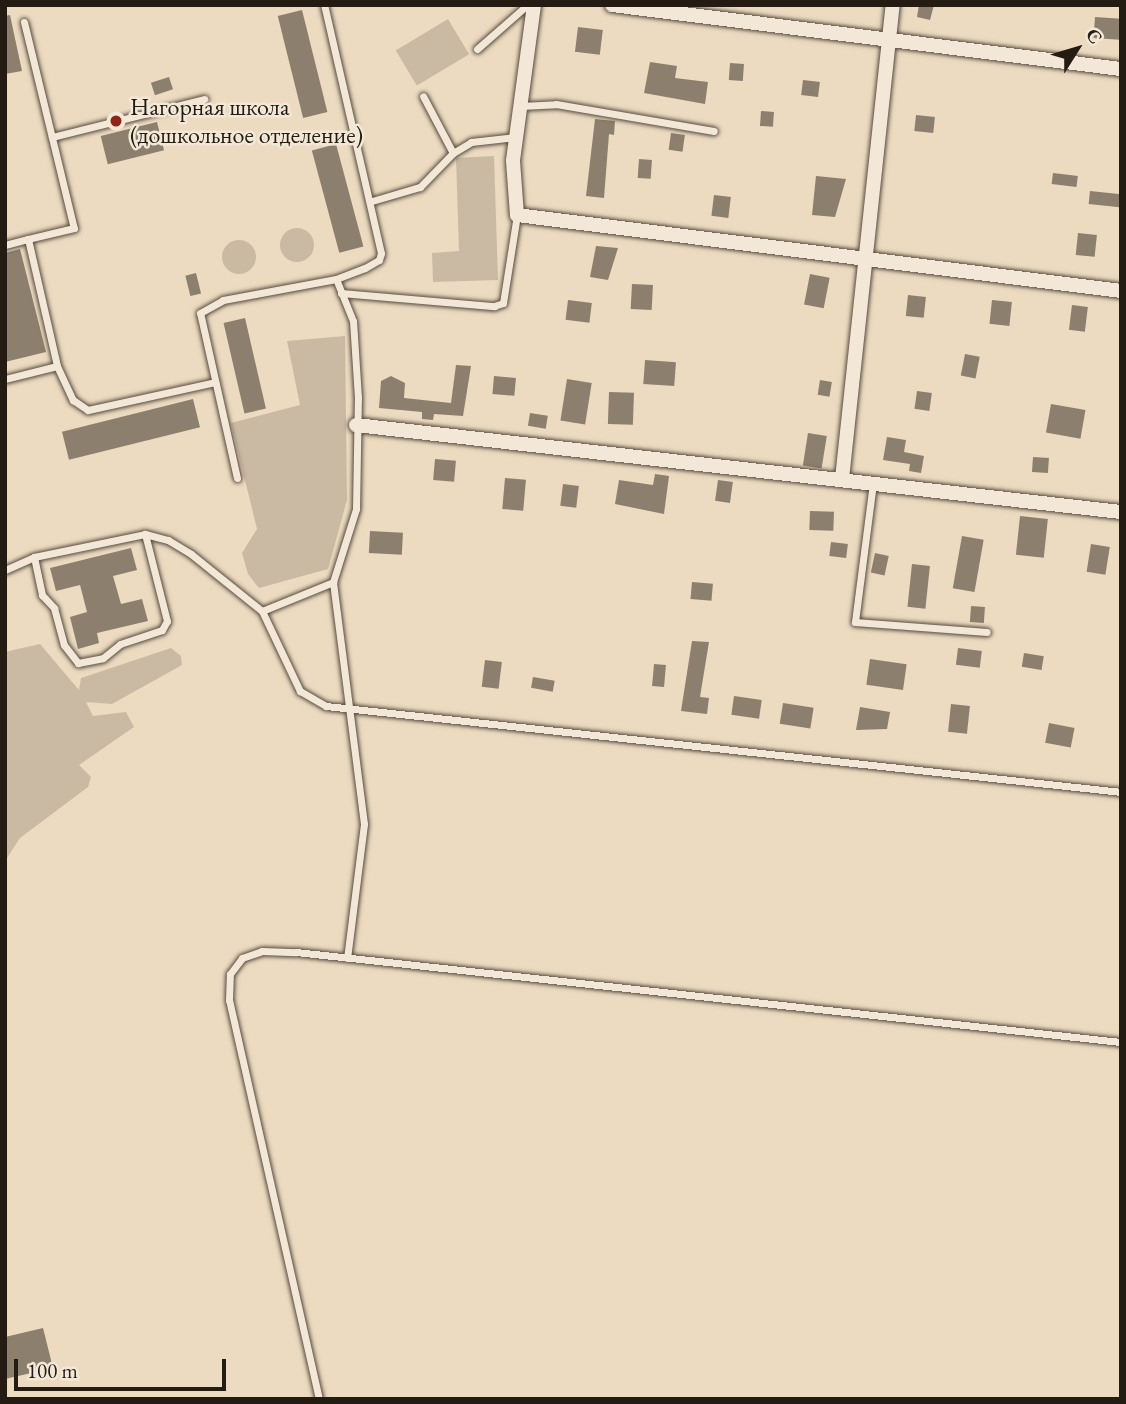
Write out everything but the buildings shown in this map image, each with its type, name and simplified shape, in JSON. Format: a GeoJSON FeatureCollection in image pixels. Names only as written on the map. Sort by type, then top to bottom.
{"type":"FeatureCollection","features":[{"type":"Feature","properties":{"kind":"street"},"geometry":{"type":"LineString","coordinates":[[534,5],[516,136],[517,215],[864,262],[1121,291]]}},
{"type":"Feature","properties":{"kind":"street"},"geometry":{"type":"LineString","coordinates":[[612,5],[1121,69]]}},
{"type":"Feature","properties":{"kind":"street"},"geometry":{"type":"LineString","coordinates":[[842,479],[893,5]]}},
{"type":"Feature","properties":{"kind":"street"},"geometry":{"type":"LineString","coordinates":[[356,425],[1121,512]]}},
{"type":"Feature","properties":{"kind":"lane"},"geometry":{"type":"LineString","coordinates":[[237,478],[200,313],[207,306],[336,279],[379,260],[381,237],[324,5]]}},
{"type":"Feature","properties":{"kind":"lane"},"geometry":{"type":"LineString","coordinates":[[477,49],[527,5]]}},
{"type":"Feature","properties":{"kind":"lane"},"geometry":{"type":"LineString","coordinates":[[5,245],[74,228],[24,22]]}},
{"type":"Feature","properties":{"kind":"lane"},"geometry":{"type":"LineString","coordinates":[[423,96],[453,153]]}},
{"type":"Feature","properties":{"kind":"lane"},"geometry":{"type":"LineString","coordinates":[[52,136],[204,99]]}},
{"type":"Feature","properties":{"kind":"lane"},"geometry":{"type":"LineString","coordinates":[[520,106],[556,104],[714,131]]}},
{"type":"Feature","properties":{"kind":"lane"},"geometry":{"type":"LineString","coordinates":[[372,201],[419,187],[453,153],[471,142],[516,136]]}},
{"type":"Feature","properties":{"kind":"lane"},"geometry":{"type":"LineString","coordinates":[[341,293],[494,306],[503,303],[517,215]]}},
{"type":"Feature","properties":{"kind":"lane"},"geometry":{"type":"LineString","coordinates":[[28,239],[57,366],[73,400],[88,410],[215,382]]}},
{"type":"Feature","properties":{"kind":"lane"},"geometry":{"type":"LineString","coordinates":[[336,279],[353,321],[356,509],[333,582],[364,824],[346,958]]}},
{"type":"Feature","properties":{"kind":"lane"},"geometry":{"type":"LineString","coordinates":[[5,379],[57,366]]}},
{"type":"Feature","properties":{"kind":"lane"},"geometry":{"type":"LineString","coordinates":[[873,482],[856,622],[987,632]]}},
{"type":"Feature","properties":{"kind":"lane"},"geometry":{"type":"LineString","coordinates":[[34,557],[43,595],[54,608],[64,645],[78,663],[103,658],[120,644],[162,630],[167,621],[145,534]]}},
{"type":"Feature","properties":{"kind":"lane"},"geometry":{"type":"LineString","coordinates":[[5,570],[34,557],[145,534],[167,540],[191,554],[262,611],[300,691],[326,706],[1121,792]]}},
{"type":"Feature","properties":{"kind":"lane"},"geometry":{"type":"LineString","coordinates":[[262,611],[333,582]]}},
{"type":"Feature","properties":{"kind":"lane"},"geometry":{"type":"LineString","coordinates":[[319,1399],[229,1000],[230,974],[242,958],[262,951],[346,958],[1121,1042]]}},
{"type":"Feature","properties":{"kind":"shaded area"},"geometry":{"type":"Polygon","coordinates":[[[448,19],[469,54],[417,86],[396,50],[448,19]]]}},
{"type":"Feature","properties":{"kind":"shaded area"},"geometry":{"type":"Polygon","coordinates":[[[494,156],[498,280],[433,282],[432,253],[459,251],[456,158],[494,156]]]}},
{"type":"Feature","properties":{"kind":"shaded area"},"geometry":{"type":"Polygon","coordinates":[[[297,228],[309,233],[314,245],[309,257],[297,262],[285,257],[280,245],[285,233],[297,228]]]}},
{"type":"Feature","properties":{"kind":"shaded area"},"geometry":{"type":"Polygon","coordinates":[[[239,240],[251,245],[256,257],[251,269],[239,274],[227,269],[222,257],[227,245],[239,240]]]}},
{"type":"Feature","properties":{"kind":"shaded area"},"geometry":{"type":"Polygon","coordinates":[[[345,336],[347,500],[328,569],[259,588],[248,574],[242,553],[257,529],[231,423],[300,405],[287,341],[345,336]]]}},
{"type":"Feature","properties":{"kind":"shaded area"},"geometry":{"type":"Polygon","coordinates":[[[40,644],[79,690],[81,678],[171,648],[181,656],[182,665],[112,704],[86,702],[93,716],[126,712],[134,727],[79,765],[91,777],[88,787],[20,838],[5,861],[5,652],[40,644]]]}},
{"type":"Feature","properties":{"kind":"place","name":"Нагорная школа (дошкольное отделение)"},"geometry":{"type":"Point","coordinates":[116,121]}}]}
